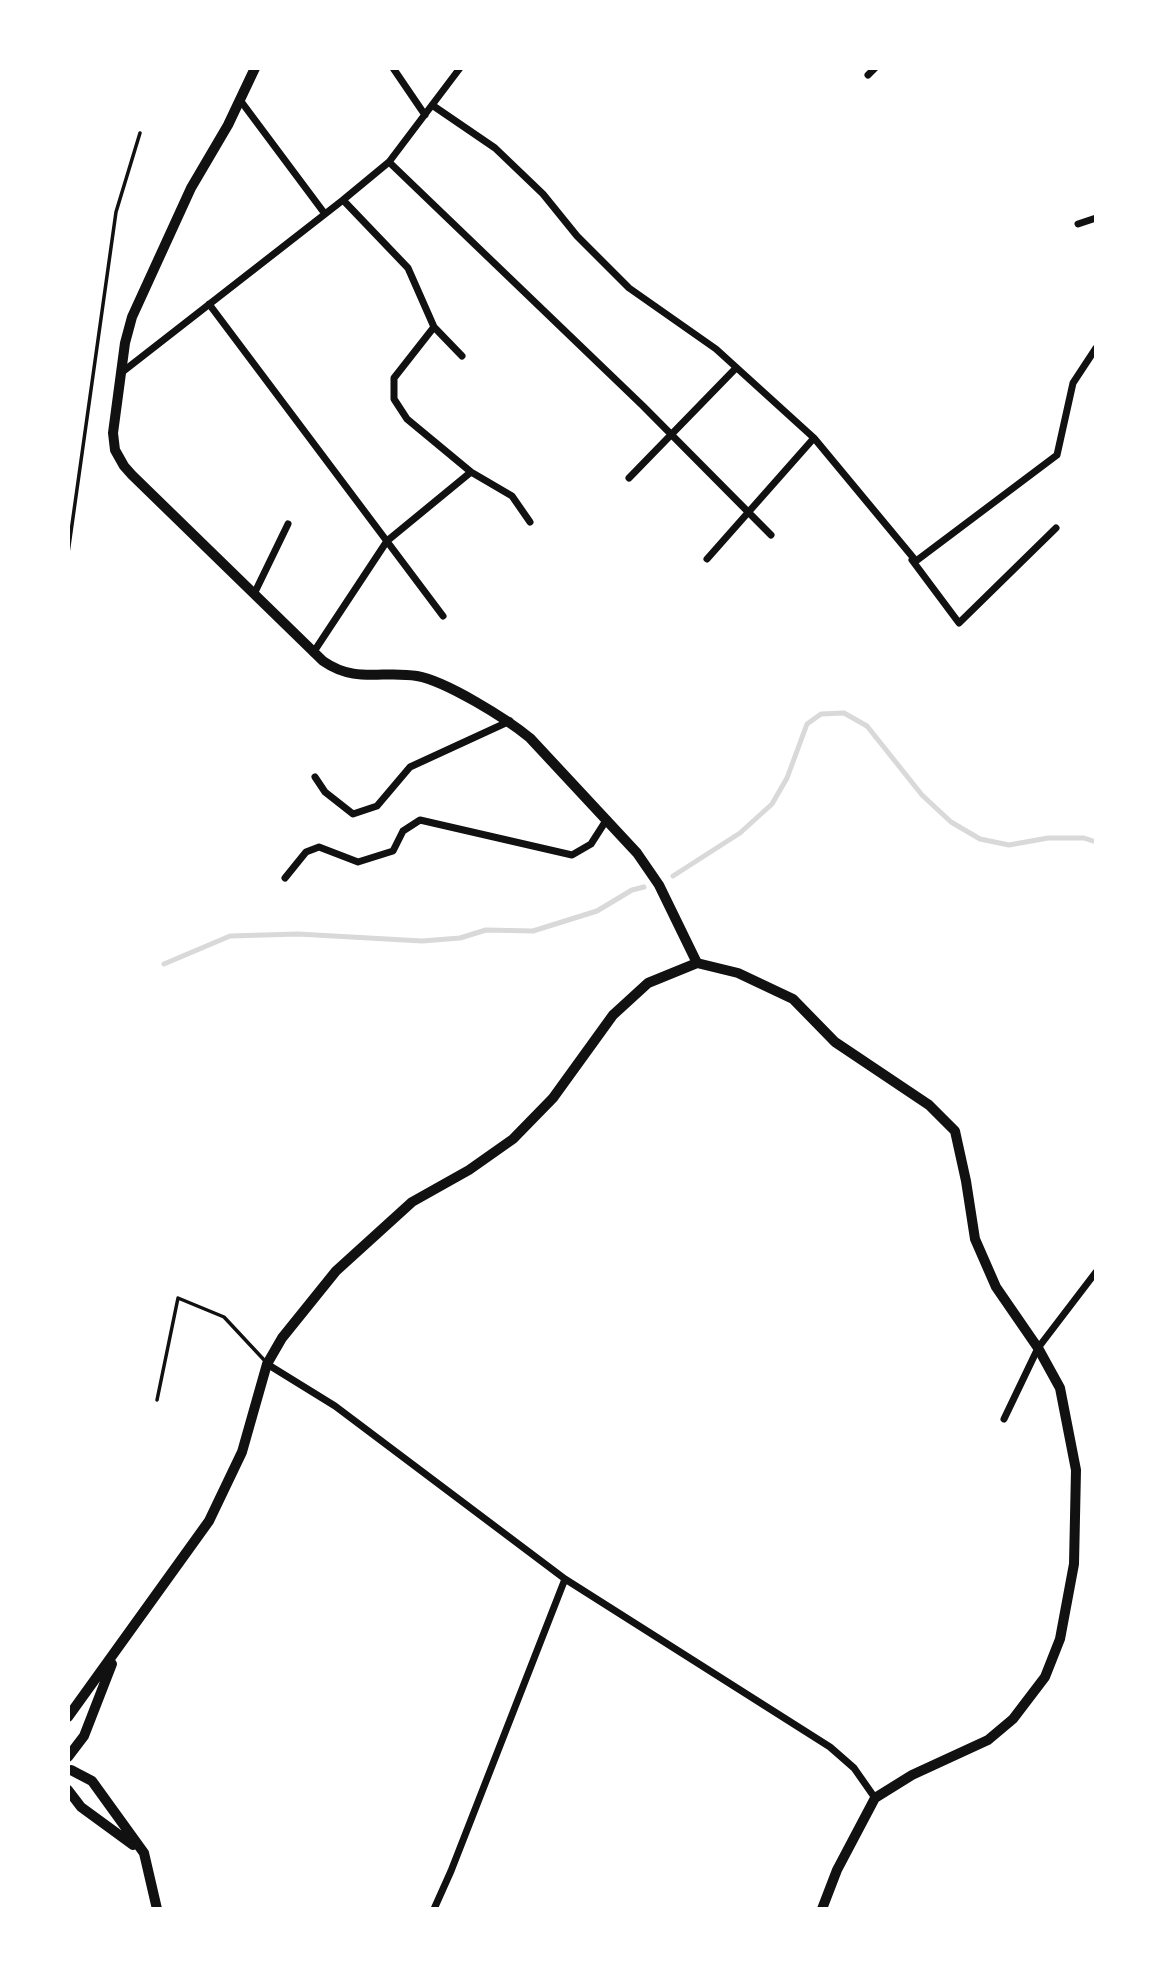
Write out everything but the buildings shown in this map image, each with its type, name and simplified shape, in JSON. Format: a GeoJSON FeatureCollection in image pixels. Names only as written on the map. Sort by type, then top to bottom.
{"type":"FeatureCollection","features":[{"type":"Feature","properties":{"kind":"main road"},"geometry":{"type":"LineString","coordinates":[[255,68],[191,188],[132,317],[113,433],[115,450],[124,466],[255,592],[313,653],[334,668],[360,676],[417,676],[438,682],[510,721],[530,738],[637,853],[659,885],[697,963]]}},
{"type":"Feature","properties":{"kind":"main road"},"geometry":{"type":"LineString","coordinates":[[68,1717],[209,1521],[242,1452],[267,1364],[282,1338],[336,1271],[412,1202],[469,1170],[513,1139],[553,1098],[613,1015],[648,983],[697,963],[738,973],[793,999],[835,1042],[929,1105],[955,1131],[975,1239],[996,1287],[1038,1348],[1060,1388],[1076,1470],[1074,1564],[1060,1639],[1045,1677],[1013,1719],[988,1740],[912,1775],[875,1798],[837,1870],[822,1909]]}},
{"type":"Feature","properties":{"kind":"main road"},"geometry":{"type":"LineString","coordinates":[[117,1651],[84,1736],[69,1766],[92,1781],[144,1853],[157,1909]]}},
{"type":"Feature","properties":{"kind":"main road"},"geometry":{"type":"LineString","coordinates":[[68,1790],[81,1807],[144,1853]]}},
{"type":"Feature","properties":{"kind":"street"},"geometry":{"type":"LineString","coordinates":[[393,68],[425,115]]}},
{"type":"Feature","properties":{"kind":"street"},"geometry":{"type":"LineString","coordinates":[[121,373],[389,162],[460,68]]}},
{"type":"Feature","properties":{"kind":"street"},"geometry":{"type":"LineString","coordinates":[[868,75],[875,68]]}},
{"type":"Feature","properties":{"kind":"street"},"geometry":{"type":"LineString","coordinates":[[240,100],[325,214]]}},
{"type":"Feature","properties":{"kind":"street"},"geometry":{"type":"LineString","coordinates":[[432,105],[495,148],[543,194],[577,236],[629,288],[716,349],[814,438],[903,547],[959,623],[1056,528]]}},
{"type":"Feature","properties":{"kind":"street"},"geometry":{"type":"LineString","coordinates":[[389,162],[771,535]]}},
{"type":"Feature","properties":{"kind":"street"},"geometry":{"type":"LineString","coordinates":[[343,200],[408,268],[434,327],[462,356]]}},
{"type":"Feature","properties":{"kind":"street"},"geometry":{"type":"LineString","coordinates":[[1078,224],[1096,218]]}},
{"type":"Feature","properties":{"kind":"street"},"geometry":{"type":"LineString","coordinates":[[209,304],[443,617]]}},
{"type":"Feature","properties":{"kind":"street"},"geometry":{"type":"LineString","coordinates":[[434,327],[394,378],[394,399],[407,419],[471,472],[512,496],[530,522]]}},
{"type":"Feature","properties":{"kind":"street"},"geometry":{"type":"LineString","coordinates":[[903,547],[916,561],[1056,455],[1073,383],[1096,348]]}},
{"type":"Feature","properties":{"kind":"street"},"geometry":{"type":"LineString","coordinates":[[629,478],[736,368]]}},
{"type":"Feature","properties":{"kind":"street"},"geometry":{"type":"LineString","coordinates":[[707,559],[814,438]]}},
{"type":"Feature","properties":{"kind":"street"},"geometry":{"type":"LineString","coordinates":[[313,653],[387,541],[471,472]]}},
{"type":"Feature","properties":{"kind":"street"},"geometry":{"type":"LineString","coordinates":[[255,592],[288,524]]}},
{"type":"Feature","properties":{"kind":"street"},"geometry":{"type":"LineString","coordinates":[[315,777],[325,792],[353,814],[377,806],[410,767],[510,721]]}},
{"type":"Feature","properties":{"kind":"street"},"geometry":{"type":"LineString","coordinates":[[285,878],[306,852],[319,847],[358,862],[393,851],[402,831],[420,820],[572,855],[591,844],[607,819]]}},
{"type":"Feature","properties":{"kind":"street"},"geometry":{"type":"LineString","coordinates":[[1004,1419],[1038,1348],[1096,1272]]}},
{"type":"Feature","properties":{"kind":"street"},"geometry":{"type":"LineString","coordinates":[[267,1364],[335,1406],[565,1579],[830,1747],[854,1768],[875,1798]]}},
{"type":"Feature","properties":{"kind":"street"},"geometry":{"type":"LineString","coordinates":[[434,1909],[452,1871],[565,1579]]}},
{"type":"Feature","properties":{"kind":"lane"},"geometry":{"type":"LineString","coordinates":[[68,553],[117,212],[140,133]]}},
{"type":"Feature","properties":{"kind":"lane"},"geometry":{"type":"LineString","coordinates":[[157,1400],[178,1298],[224,1317],[267,1364]]}},
{"type":"Feature","properties":{"kind":"waterway"},"geometry":{"type":"LineString","coordinates":[[673,876],[740,833],[772,804],[787,778],[807,724],[821,714],[844,713],[867,726],[922,795],[951,822],[980,839],[1009,845],[1048,838],[1084,838],[1096,842]]}},
{"type":"Feature","properties":{"kind":"waterway"},"geometry":{"type":"LineString","coordinates":[[164,964],[230,936],[298,934],[422,941],[460,938],[486,930],[533,931],[597,911],[632,890],[644,887]]}}]}
